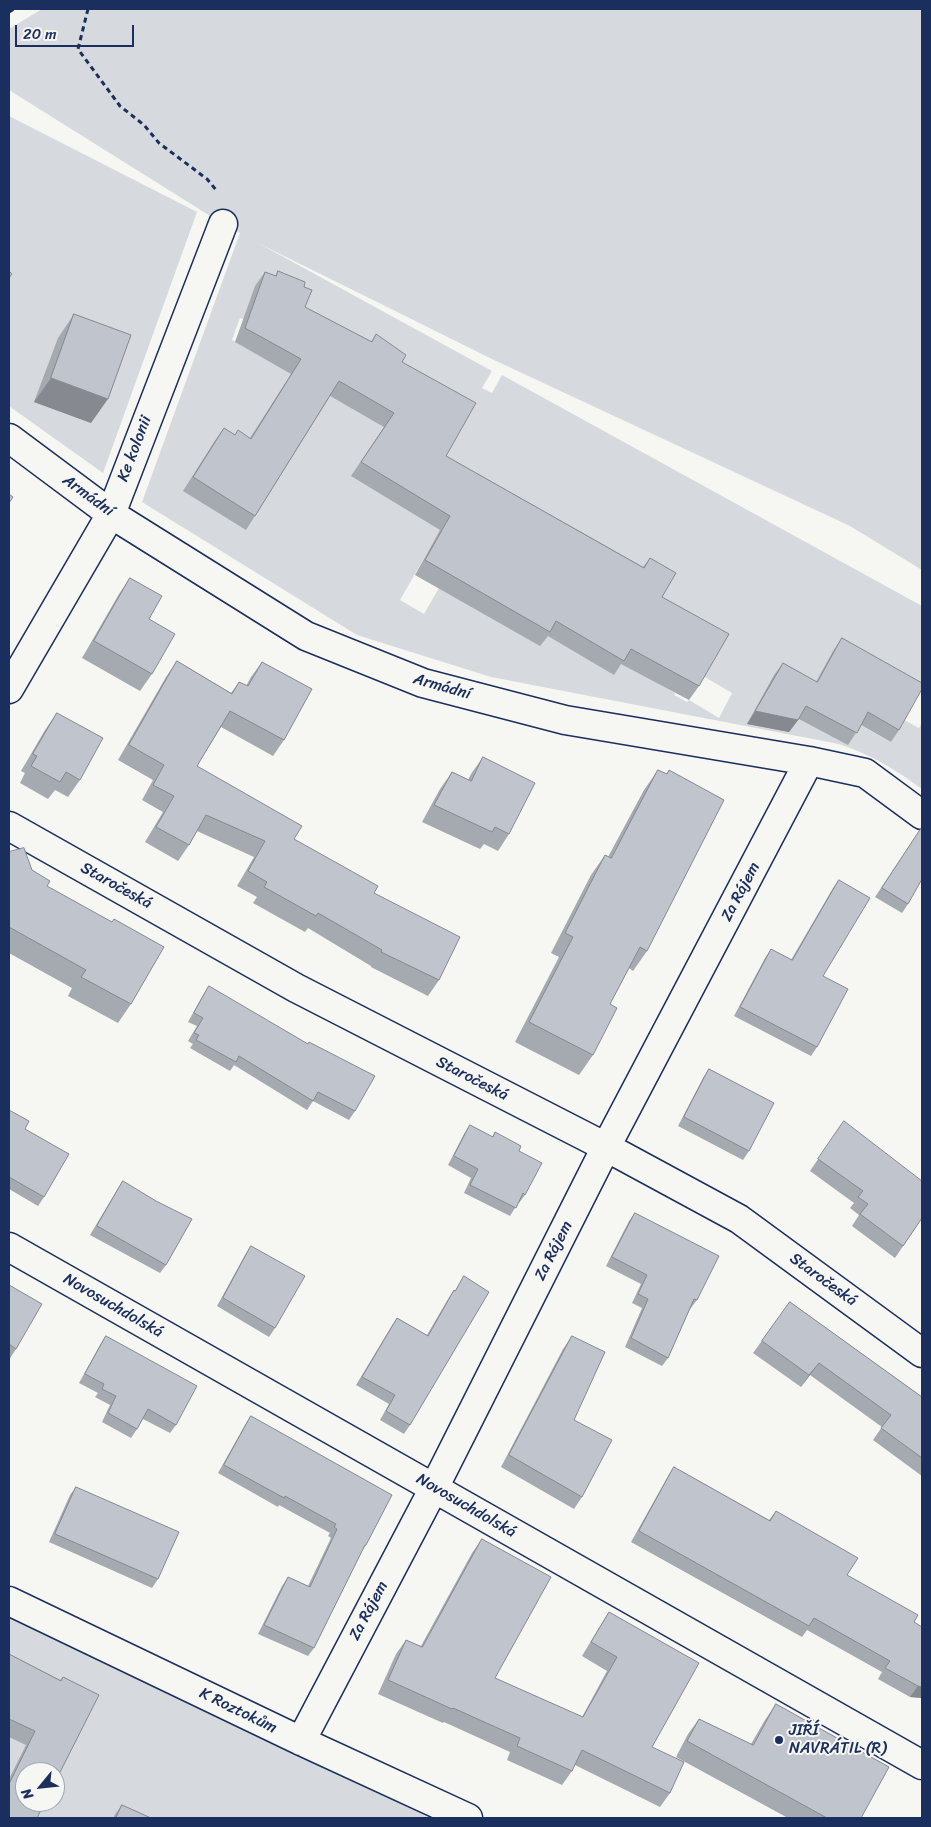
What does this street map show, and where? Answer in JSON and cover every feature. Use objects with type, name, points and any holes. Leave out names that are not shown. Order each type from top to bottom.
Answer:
[{"type":"street","name":"Ke kolonii","points":[[9,689],[111,514],[223,224]]},
{"type":"street","name":"Armádní","points":[[9,438],[111,514],[306,636],[423,683],[565,720],[809,761],[865,773],[922,816]]},
{"type":"street","name":"Za Rájem","points":[[301,1741],[434,1488],[606,1147],[809,761]]},
{"type":"street","name":"Staročeská","points":[[9,826],[296,988],[606,1147],[739,1219],[922,1353]]},
{"type":"street","name":"Novosuchdolská","points":[[9,1247],[922,1765]]},
{"type":"street","name":"K Roztokům","points":[[9,1602],[468,1818]]},
{"type":"path","points":[[9,12],[14,9]]},
{"type":"path","points":[[88,9],[78,49],[120,106],[144,125],[159,143],[207,179],[220,193],[223,224]]},
{"type":"shaded area","points":[[42,9],[922,9],[922,570],[850,526],[494,360],[258,243],[492,371],[482,388],[492,393],[502,375],[922,606],[922,689],[860,725],[891,742],[904,720],[919,728],[922,723],[922,789],[883,763],[839,744],[491,677],[357,635],[142,502],[240,233],[9,90],[9,29]],"holes":[[[240,318],[243,319],[369,418],[232,340]],[[435,539],[493,540],[458,599],[439,588],[424,614],[400,600]],[[626,655],[703,676],[732,693],[719,718],[689,700],[687,702],[674,695],[675,693],[632,668]]]},
{"type":"shaded area","points":[[9,116],[197,212],[103,473],[9,406]]},
{"type":"shaded area","points":[[9,1592],[429,1818],[9,1818]]},
{"type":"building","points":[[278,271],[305,282],[304,287],[312,290],[305,307],[372,342],[376,334],[406,355],[402,362],[476,403],[446,456],[644,568],[650,558],[676,573],[662,597],[729,634],[699,686],[631,649],[624,661],[556,621],[550,632],[425,560],[450,516],[361,462],[394,413],[339,381],[255,516],[193,477],[224,428],[235,435],[238,430],[251,439],[301,359],[245,328],[265,272],[276,276]]},
{"type":"building","points":[[74,314],[131,335],[108,399],[51,378]]},
{"type":"building","points":[[9,494],[13,497],[9,503]]},
{"type":"building","points":[[130,578],[162,596],[149,619],[175,634],[152,674],[94,641]]},
{"type":"building","points":[[842,638],[922,683],[922,689],[899,730],[868,712],[857,733],[806,706],[798,720],[755,711],[783,663],[817,682]]},
{"type":"building","points":[[177,661],[232,694],[239,682],[248,686],[262,662],[312,689],[284,740],[230,711],[197,766],[302,826],[294,839],[378,886],[374,893],[460,937],[439,980],[381,952],[382,950],[318,913],[316,916],[264,887],[267,882],[248,871],[265,841],[206,815],[189,845],[156,827],[174,796],[153,785],[164,765],[129,745]]},
{"type":"building","points":[[57,713],[103,738],[80,780],[66,772],[60,782],[31,766],[37,756],[33,754]]},
{"type":"building","points":[[483,757],[535,783],[509,834],[495,827],[492,832],[434,805],[452,772],[471,781]]},
{"type":"building","points":[[658,770],[667,774],[669,770],[724,800],[647,951],[640,947],[610,1004],[617,1008],[593,1055],[529,1022],[573,937],[565,933],[605,855],[611,858]]},
{"type":"building","points":[[922,827],[922,879],[908,904],[882,888]]},
{"type":"building","points":[[24,848],[32,870],[50,881],[47,886],[112,922],[114,919],[164,947],[131,1004],[81,977],[86,970],[9,927],[9,852]]},
{"type":"building","points":[[839,880],[870,898],[823,976],[848,989],[817,1047],[740,1007],[771,949],[792,960]]},
{"type":"building","points":[[209,986],[308,1044],[309,1042],[375,1076],[355,1111],[318,1092],[313,1101],[239,1056],[236,1062],[196,1040],[199,1035],[194,1033],[203,1018],[194,1013]]},
{"type":"building","points":[[709,1069],[774,1103],[749,1151],[684,1117]]},
{"type":"building","points":[[9,1110],[29,1121],[25,1129],[69,1154],[44,1197],[9,1177]]},
{"type":"building","points":[[844,1121],[922,1181],[922,1218],[903,1246],[860,1214],[868,1204],[858,1197],[863,1191],[818,1159]]},
{"type":"building","points":[[470,1125],[493,1137],[495,1132],[521,1146],[519,1151],[542,1163],[516,1208],[470,1185],[478,1169],[454,1156]]},
{"type":"building","points":[[123,1181],[156,1201],[192,1219],[166,1265],[97,1226]]},
{"type":"building","points":[[635,1213],[719,1256],[697,1300],[694,1299],[668,1358],[631,1338],[648,1299],[638,1294],[647,1275],[612,1257]]},
{"type":"building","points":[[251,1246],[305,1276],[275,1328],[223,1298]]},
{"type":"building","points":[[464,1276],[489,1292],[410,1425],[386,1411],[395,1395],[362,1377],[397,1318],[428,1336]]},
{"type":"building","points":[[9,1285],[42,1304],[16,1349],[9,1344]]},
{"type":"building","points":[[790,1302],[922,1397],[922,1458],[881,1428],[891,1415],[819,1363],[809,1375],[762,1341]]},
{"type":"building","points":[[106,1336],[197,1386],[176,1425],[148,1409],[137,1429],[108,1413],[116,1396],[102,1389],[104,1384],[85,1374]]},
{"type":"building","points":[[572,1336],[605,1352],[574,1420],[612,1440],[582,1497],[509,1455]]},
{"type":"building","points":[[251,1416],[392,1495],[314,1648],[264,1625],[288,1577],[310,1587],[337,1529],[334,1527],[336,1524],[224,1465]]},
{"type":"building","points":[[674,1467],[770,1521],[776,1511],[858,1558],[847,1575],[918,1615],[914,1622],[922,1627],[922,1687],[885,1668],[890,1661],[814,1618],[809,1626],[639,1531]]},
{"type":"building","points":[[76,1487],[179,1532],[158,1579],[55,1534]]},
{"type":"building","points":[[482,1539],[551,1577],[495,1678],[583,1717],[617,1657],[591,1642],[609,1612],[699,1663],[652,1747],[684,1762],[670,1793],[582,1750],[572,1771],[517,1746],[520,1738],[388,1680],[406,1640],[422,1647]]},
{"type":"building","points":[[9,1654],[61,1681],[63,1677],[99,1695],[65,1762],[20,1762],[35,1731],[9,1719]]},
{"type":"building","points":[[776,1704],[889,1767],[861,1818],[827,1818],[687,1741],[699,1719],[753,1745]]},
{"type":"building","points":[[15,1772],[15,1812],[40,1812],[37,1818],[9,1818],[9,1784]]},
{"type":"building","points":[[122,1805],[151,1818],[116,1818]]},
{"type":"place","name":"JIŘÍ NAVRÁTIL (R)","points":[[779,1740]]}]
